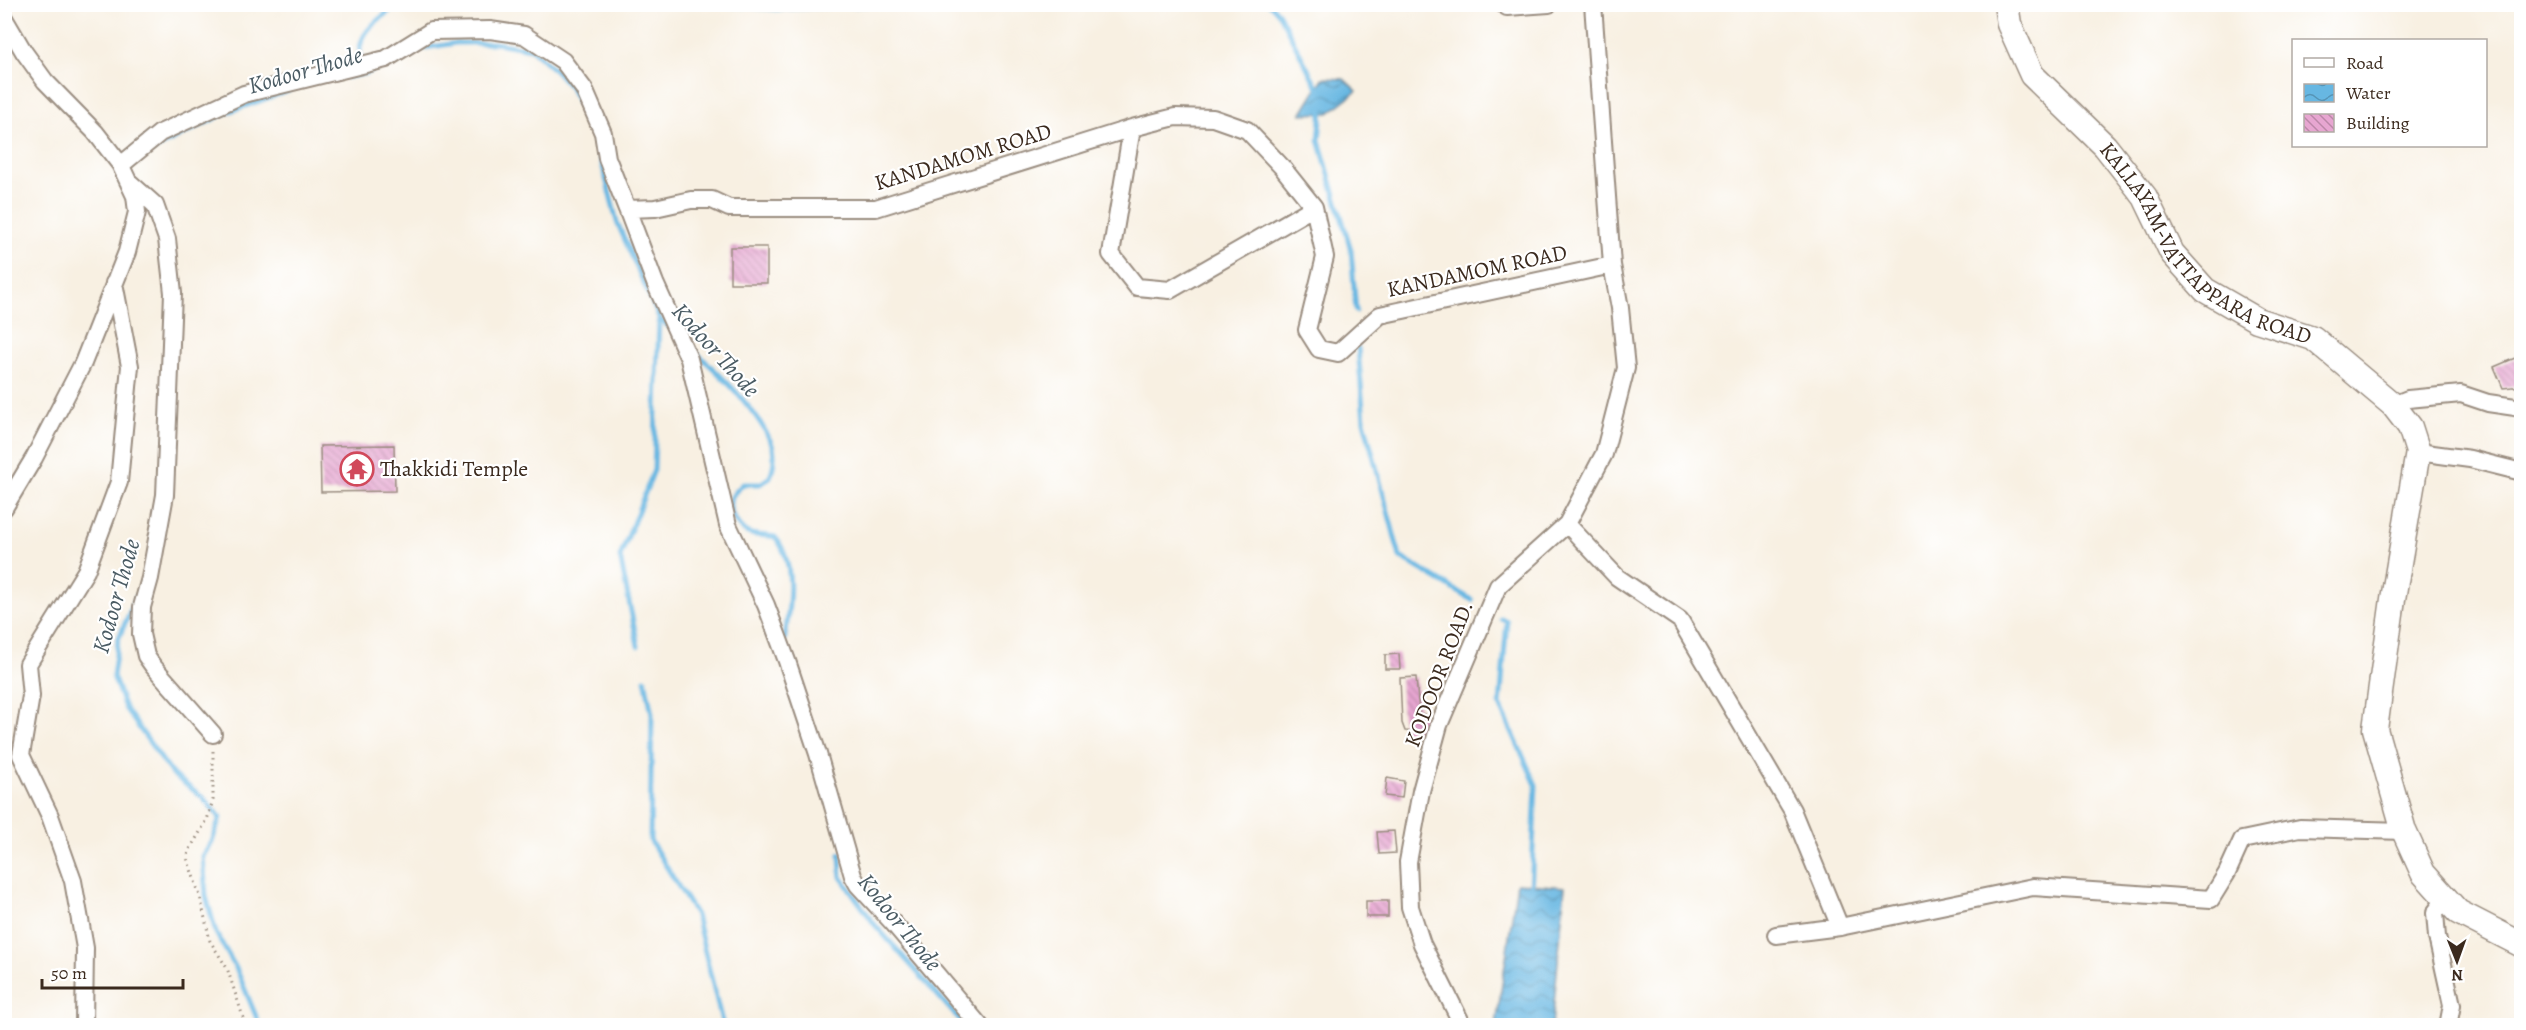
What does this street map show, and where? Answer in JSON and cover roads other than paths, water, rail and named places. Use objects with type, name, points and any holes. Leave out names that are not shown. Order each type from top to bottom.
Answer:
[{"type":"street","points":[[1503,4],[1507,7],[1549,4]]},
{"type":"street","points":[[1593,4],[1612,265]]},
{"type":"street","name":"KALLAYAM-VATTAPPARA ROAD","points":[[2006,4],[2009,24],[2032,75],[2105,146],[2145,197],[2172,253],[2205,290],[2258,320],[2313,338],[2393,405],[2410,427],[2418,452],[2393,599],[2375,729],[2404,831],[2423,873],[2458,912],[2522,945]]},
{"type":"street","points":[[4,18],[45,81],[95,132],[121,165],[135,196],[137,212],[127,252],[83,363],[34,458],[4,508]]},
{"type":"street","points":[[121,165],[160,133],[244,94],[386,59],[430,31],[490,30],[524,35],[563,61],[584,89],[603,132],[607,158],[689,358],[728,525],[766,605],[787,661],[818,754],[854,876],[863,892],[894,924],[980,1026]]},
{"type":"street","name":"KANDAMOM ROAD","points":[[627,210],[655,208],[691,200],[712,200],[729,208],[876,208],[1132,128],[1175,117],[1213,118],[1247,130],[1282,167],[1314,207],[1325,257],[1307,330],[1318,349],[1338,352],[1380,315],[1612,265]]},
{"type":"street","points":[[1132,128],[1111,254],[1137,287],[1170,291],[1314,207]]},
{"type":"street","points":[[128,181],[155,205],[167,239],[173,293],[165,495],[150,578],[142,607],[141,634],[146,656],[153,666],[213,734]]},
{"type":"street","name":"KODOOR ROAD.","points":[[1463,1026],[1422,944],[1410,907],[1408,862],[1415,815],[1439,725],[1498,586],[1567,525],[1604,454],[1626,368],[1620,308],[1612,265]]},
{"type":"street","points":[[84,1026],[86,948],[74,881],[50,816],[21,755],[31,696],[28,664],[86,572],[119,482],[130,366],[114,283]]},
{"type":"street","points":[[2393,405],[2408,399],[2461,394],[2488,403],[2522,408]]},
{"type":"street","points":[[2418,452],[2470,459],[2522,472]]},
{"type":"street","points":[[1567,525],[1617,577],[1680,620],[1792,810],[1840,927]]},
{"type":"street","points":[[1776,935],[1840,927],[2033,887],[2211,899],[2227,873],[2242,840],[2300,828],[2404,831]]},
{"type":"street","points":[[2446,898],[2434,913],[2436,937],[2452,1005],[2448,1026]]},
{"type":"water","points":[[1323,78],[1344,79],[1357,91],[1329,113],[1301,114]]},
{"type":"water","points":[[1517,883],[1565,887],[1552,1025],[1496,1025]]},
{"type":"waterway","points":[[362,61],[361,43],[365,35],[377,21],[399,4]]},
{"type":"waterway","points":[[706,4],[776,9],[897,4]]},
{"type":"waterway","points":[[1269,4],[1278,12],[1321,94]]},
{"type":"waterway","name":"Kodoor Thode","points":[[413,50],[456,43],[495,43],[531,49],[558,73],[571,88],[594,132],[617,222],[659,318],[668,326]]},
{"type":"waterway","name":"Kodoor Thode","points":[[347,77],[375,69]]},
{"type":"waterway","name":"Kodoor Thode","points":[[149,152],[225,113],[288,91]]},
{"type":"waterway","points":[[1322,108],[1319,140],[1351,250],[1356,311]]},
{"type":"waterway","points":[[638,646],[620,557],[654,470],[659,318]]},
{"type":"waterway","name":"Kodoor Thode","points":[[690,347],[746,403],[773,446],[774,460],[770,477],[760,484],[743,484],[733,495],[730,509],[735,520],[743,529],[751,534],[775,537],[782,548],[790,586],[785,639]]},
{"type":"waterway","points":[[1358,348],[1364,421],[1400,557],[1472,600]]},
{"type":"waterway","name":"Kodoor Thode","points":[[136,597],[118,640],[113,676],[125,708],[172,774],[201,796],[220,817],[212,842],[203,856],[206,896],[216,933],[237,970],[260,1026]]},
{"type":"waterway","points":[[1501,618],[1507,621],[1500,705],[1536,785],[1531,891]]},
{"type":"waterway","points":[[645,679],[652,714],[650,840],[696,915],[723,1026]]},
{"type":"waterway","name":"Kodoor Thode","points":[[840,854],[841,877],[875,925],[965,1026]]},
{"type":"place","name":"Thakkidi Temple","points":[[357,469]]}]
